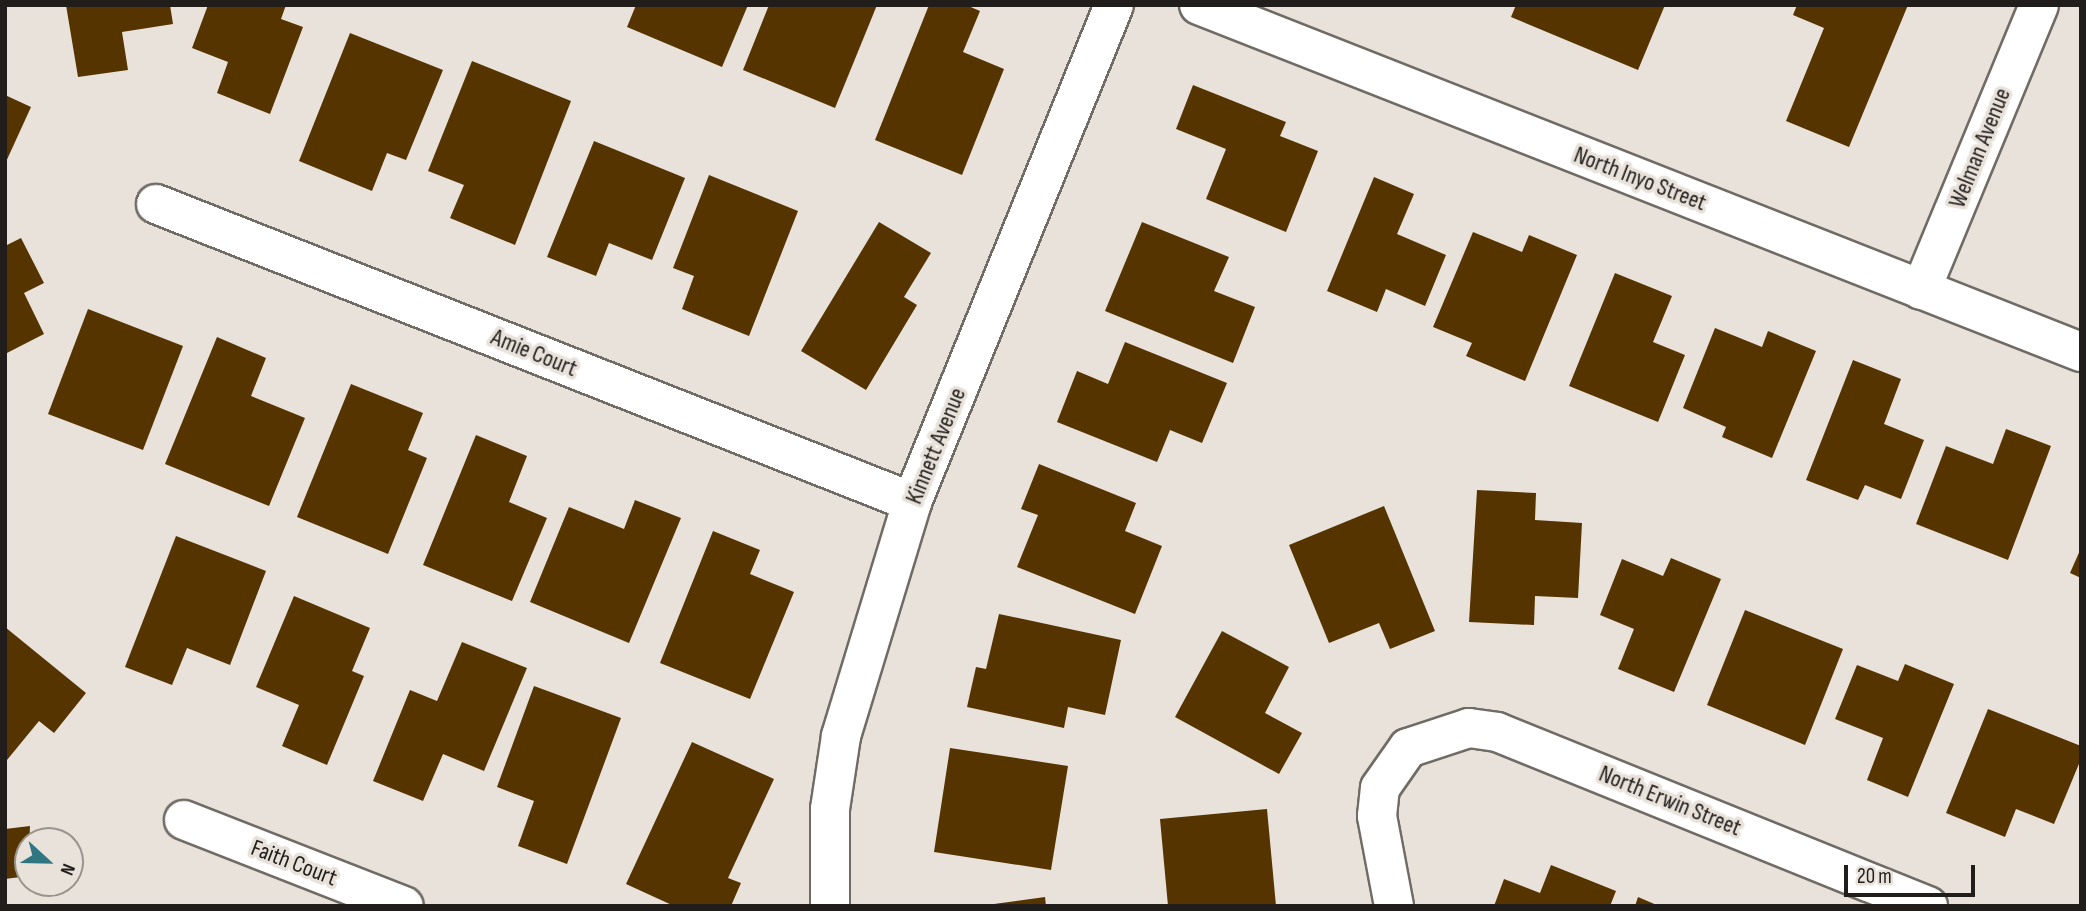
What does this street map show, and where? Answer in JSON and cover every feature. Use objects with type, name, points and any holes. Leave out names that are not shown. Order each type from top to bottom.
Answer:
[{"type":"street","name":"Kinnett Avenue","points":[[830,906],[830,809],[841,736],[912,502],[1114,5]]},
{"type":"street","name":"North Inyo Street","points":[[1199,5],[2081,352]]},
{"type":"street","name":"Welman Avenue","points":[[1922,290],[2039,5]]},
{"type":"street","name":"Amie Court","points":[[156,204],[912,502]]},
{"type":"street","name":"North Erwin Street","points":[[1394,906],[1377,816],[1380,788],[1408,748],[1469,728],[1497,732],[1928,906]]},
{"type":"street","name":"Faith Court","points":[[184,820],[404,906]]},
{"type":"building","points":[[66,5],[170,5],[173,24],[122,32],[128,70],[78,77]]},
{"type":"building","points":[[208,5],[286,5],[281,19],[303,27],[270,114],[217,93],[228,62],[192,48]]},
{"type":"building","points":[[636,5],[748,5],[722,67],[627,27]]},
{"type":"building","points":[[769,5],[877,5],[835,108],[743,70]]},
{"type":"building","points":[[929,5],[966,5],[980,11],[963,52],[1004,69],[962,175],[875,140]]},
{"type":"building","points":[[1516,5],[1665,5],[1638,70],[1511,17]]},
{"type":"building","points":[[1797,5],[1908,5],[1849,147],[1786,121],[1824,28],[1793,15]]},
{"type":"building","points":[[350,33],[443,70],[406,160],[387,153],[372,191],[299,161]]},
{"type":"building","points":[[472,61],[571,101],[515,245],[450,218],[464,185],[428,171]]},
{"type":"building","points":[[1193,85],[1286,122],[1280,136],[1318,151],[1286,232],[1206,199],[1226,149],[1176,129]]},
{"type":"building","points":[[5,95],[31,107],[5,164]]},
{"type":"building","points":[[594,141],[685,178],[652,260],[609,243],[596,276],[547,257]]},
{"type":"building","points":[[709,175],[798,211],[749,336],[682,309],[694,276],[673,268]]},
{"type":"building","points":[[1374,177],[1414,194],[1397,234],[1446,255],[1425,306],[1386,289],[1377,312],[1327,291]]},
{"type":"building","points":[[879,222],[931,253],[904,297],[917,305],[866,390],[801,351]]},
{"type":"building","points":[[1142,222],[1229,257],[1214,291],[1255,307],[1233,363],[1105,311]]},
{"type":"building","points":[[1473,232],[1522,252],[1529,235],[1577,255],[1525,381],[1466,356],[1472,343],[1433,327]]},
{"type":"building","points":[[21,238],[44,283],[24,293],[44,334],[5,354],[5,246]]},
{"type":"building","points":[[1615,273],[1672,296],[1653,342],[1685,355],[1658,422],[1569,386]]},
{"type":"building","points":[[88,309],[183,346],[143,450],[48,414]]},
{"type":"building","points":[[1715,328],[1762,347],[1768,331],[1816,351],[1772,458],[1722,437],[1726,427],[1683,408]]},
{"type":"building","points":[[217,337],[266,358],[251,396],[305,418],[269,506],[165,464]]},
{"type":"building","points":[[1125,342],[1227,383],[1202,443],[1170,430],[1157,462],[1057,422],[1077,371],[1108,384]]},
{"type":"building","points":[[1853,360],[1901,379],[1884,424],[1924,440],[1901,499],[1865,485],[1858,500],[1806,480]]},
{"type":"building","points":[[351,384],[423,413],[408,450],[427,458],[388,554],[297,517]]},
{"type":"building","points":[[2006,429],[2051,446],[2008,560],[1916,524],[1946,446],[1993,464]]},
{"type":"building","points":[[476,435],[527,456],[509,502],[547,518],[512,601],[423,565]]},
{"type":"building","points":[[1039,464],[1136,503],[1125,531],[1162,546],[1135,614],[1017,567],[1038,515],[1021,509]]},
{"type":"building","points":[[1477,490],[1536,493],[1535,520],[1582,523],[1578,598],[1535,596],[1534,625],[1469,622]]},
{"type":"building","points":[[635,500],[681,518],[629,643],[530,602],[569,507],[624,529]]},
{"type":"building","points":[[1384,506],[1435,631],[1390,649],[1379,623],[1329,643],[1289,545]]},
{"type":"building","points":[[713,531],[760,550],[750,574],[794,592],[750,699],[660,663]]},
{"type":"building","points":[[176,536],[266,571],[230,665],[187,648],[172,685],[125,667]]},
{"type":"building","points":[[2081,548],[2081,578],[2070,573]]},
{"type":"building","points":[[1671,558],[1721,579],[1674,692],[1618,669],[1634,629],[1600,615],[1622,559],[1663,576]]},
{"type":"building","points":[[294,596],[370,628],[352,671],[364,676],[327,765],[282,746],[299,705],[256,687]]},
{"type":"building","points":[[1745,610],[1843,649],[1805,745],[1707,705]]},
{"type":"building","points":[[999,614],[1121,640],[1105,715],[1068,707],[1064,728],[967,707],[976,667],[986,669]]},
{"type":"building","points":[[5,627],[86,693],[54,733],[39,721],[7,760]]},
{"type":"building","points":[[1222,631],[1289,667],[1265,713],[1302,733],[1279,774],[1175,717]]},
{"type":"building","points":[[462,642],[527,668],[484,771],[443,754],[423,801],[373,781],[410,690],[437,701]]},
{"type":"building","points":[[1905,664],[1954,684],[1908,797],[1867,780],[1883,738],[1835,719],[1857,665],[1898,681]]},
{"type":"building","points":[[534,686],[621,718],[567,864],[518,846],[534,801],[497,787]]},
{"type":"building","points":[[1988,709],[2081,746],[2081,759],[2054,824],[2016,809],[2005,837],[1946,813]]},
{"type":"building","points":[[692,742],[774,779],[728,878],[741,883],[731,906],[674,906],[626,884]]},
{"type":"building","points":[[950,748],[1068,766],[1051,870],[934,852]]},
{"type":"building","points":[[1267,809],[1276,906],[1168,906],[1160,819]]},
{"type":"building","points":[[14,828],[14,878],[5,879],[5,829]]},
{"type":"building","points":[[1551,865],[1616,891],[1610,906],[1494,906],[1504,879],[1540,893]]},
{"type":"building","points":[[1045,897],[1046,906],[994,906],[994,904]]},
{"type":"building","points":[[1638,897],[1659,906],[1635,906]]}]
